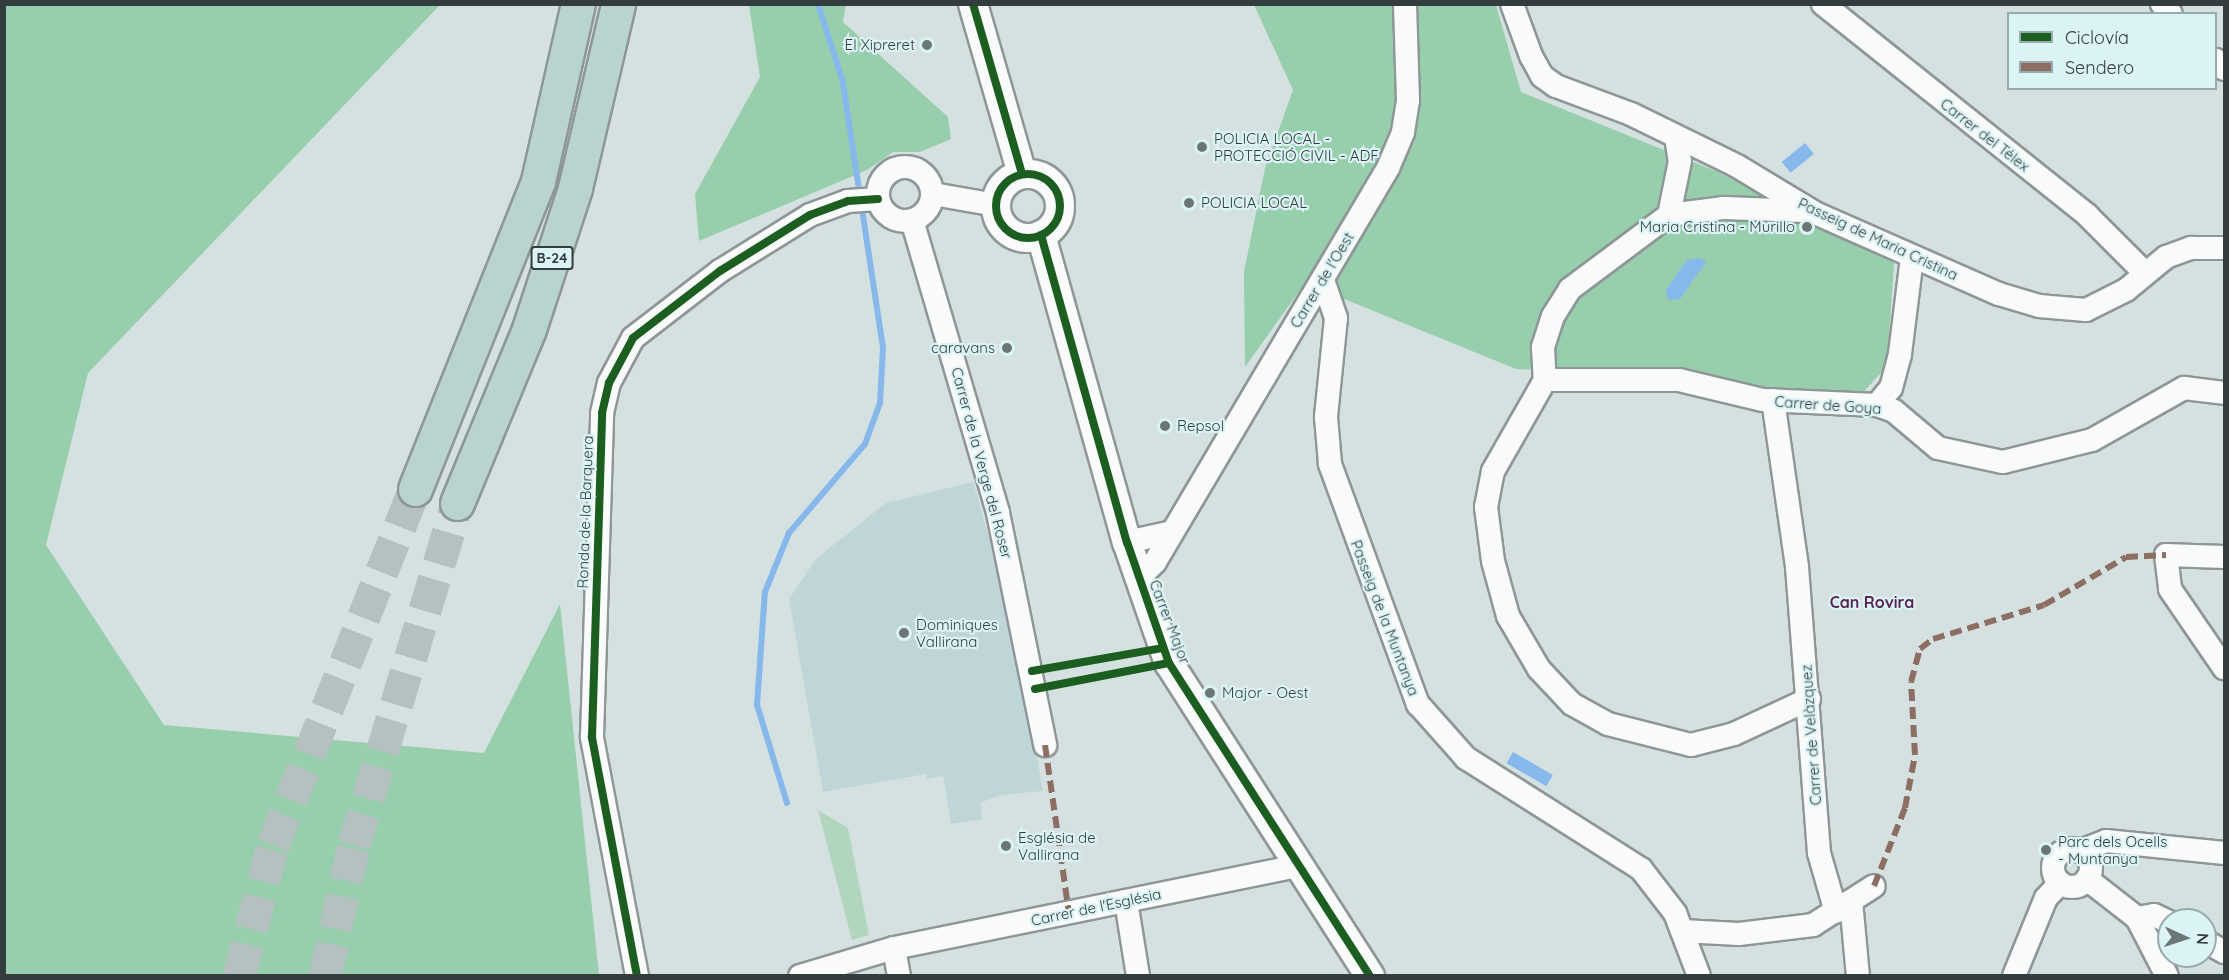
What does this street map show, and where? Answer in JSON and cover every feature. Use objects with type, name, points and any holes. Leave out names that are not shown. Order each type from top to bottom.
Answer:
[{"type":"highway","name":"B-24","points":[[415,489],[538,180],[578,4]]},
{"type":"highway","name":"B-24","points":[[457,503],[529,329],[575,188],[618,4]]},
{"type":"street","points":[[973,4],[1022,174]]},
{"type":"street","name":"Carrer de l'Oest","points":[[1139,578],[1155,562],[1168,533],[1323,280],[1403,132],[1405,4]]},
{"type":"street","name":"Passeig de Maria Cristina","points":[[1512,4],[1542,76],[1676,137],[1815,213],[1912,258],[1999,294],[2064,309],[2086,310],[2110,299],[2143,271],[2191,248],[2224,248]]},
{"type":"street","name":"Carrer del Télex","points":[[1823,4],[2087,215],[2143,271]]},
{"type":"street","points":[[1669,215],[1680,161],[1676,137]]},
{"type":"street","points":[[903,166],[927,177],[933,194],[928,209],[912,220],[892,218],[878,199],[881,181],[903,166]]},
{"type":"street","points":[[1022,174],[1048,181],[1058,199],[1057,220],[1041,235],[1012,234],[996,205],[1003,185],[1022,174]]},
{"type":"street","points":[[933,194],[996,205]]},
{"type":"street","name":"Ronda de la Barquera","points":[[637,975],[632,936],[592,737],[602,413],[609,383],[633,338],[720,271],[810,215],[848,201],[878,199]]},
{"type":"street","points":[[1809,699],[1714,741],[1672,744],[1588,716],[1539,669],[1508,616],[1486,507],[1503,449],[1545,380],[1543,347],[1570,289],[1669,215],[1723,208],[1815,213]]},
{"type":"street","name":"Carrer de la Verge del Roser","points":[[912,220],[998,513],[1045,745]]},
{"type":"street","name":"Carrer Major","points":[[1041,235],[1127,542],[1169,663],[1370,975]]},
{"type":"street","points":[[1877,405],[1891,388],[1899,354],[1912,258]]},
{"type":"street","name":"Passeig de la Muntanya","points":[[1323,280],[1336,318],[1326,417],[1330,464],[1418,704],[1466,758],[1641,869],[1662,890],[1682,931],[1699,975]]},
{"type":"street","name":"Carrer de Goya","points":[[1545,380],[1679,380],[1773,400],[1877,405],[1894,411],[1938,448],[2003,462],[2092,441],[2184,388],[2224,393]]},
{"type":"street","name":"Carrer de Velàzquez","points":[[1773,400],[1809,699],[1819,853],[1844,907],[1858,975]]},
{"type":"street","points":[[1127,542],[1168,533]]},
{"type":"street","points":[[2224,557],[2166,555],[2169,589],[2224,668]]},
{"type":"street","points":[[2013,975],[2036,920],[2060,883],[2055,859],[2067,849],[2083,850],[2106,841],[2126,841],[2224,853]]},
{"type":"street","points":[[2060,883],[2075,887],[2088,879],[2091,864],[2083,850]]},
{"type":"street","name":"Carrer de l'Església","points":[[800,975],[894,948],[1298,866]]},
{"type":"street","points":[[2088,879],[2137,918],[2167,975]]},
{"type":"street","points":[[1682,931],[1776,931],[1813,925],[1874,886]]},
{"type":"street","points":[[1126,901],[1138,975]]},
{"type":"street","points":[[2137,918],[2157,916]]},
{"type":"street","name":"Ronda de la Barquera","points":[[632,936],[653,975]]},
{"type":"street","points":[[894,948],[899,975]]},
{"type":"shaded area","name":"Dominiques Vallirana","points":[[973,482],[1008,603],[1043,791],[1000,795],[980,803],[982,819],[951,824],[943,776],[927,779],[926,774],[823,792],[789,599],[816,559],[886,503]]},
{"type":"green space","points":[[5,4],[440,5],[88,373],[46,545],[164,725],[484,753],[560,604],[599,975],[5,975]]},
{"type":"green space","points":[[749,5],[846,5],[843,22],[948,117],[951,139],[920,152],[893,152],[867,170],[699,241],[695,194],[760,77]]},
{"type":"green space","points":[[1254,5],[1496,5],[1521,92],[1718,172],[1894,263],[1887,366],[1858,398],[1775,401],[1687,376],[1516,369],[1305,283],[1245,367],[1244,272],[1265,168],[1293,90]]},
{"type":"green space","points":[[818,810],[848,828],[869,935],[852,940]]},
{"type":"water","points":[[1805,143],[1814,154],[1790,173],[1782,162]]},
{"type":"water","points":[[1700,258],[1706,262],[1680,299],[1668,300],[1666,290],[1687,260]]},
{"type":"water","points":[[1513,752],[1553,775],[1546,786],[1506,763]]},
{"type":"waterway","points":[[787,803],[757,705],[765,592],[789,533],[865,444],[880,403],[883,348],[843,82],[818,4]]},
{"type":"tunnel","points":[[239,976],[273,845],[415,489]]},
{"type":"tunnel","points":[[325,976],[354,845],[457,503]]},
{"type":"marked path","points":[[1874,886],[1905,808],[1915,755],[1911,682],[1920,649],[1933,639],[2044,605],[2126,557],[2166,555]]},
{"type":"marked path","points":[[1045,745],[1069,913]]},
{"type":"cycle path","points":[[973,4],[1022,174]]},
{"type":"cycle path","points":[[1028,174],[1046,180],[1054,188],[1060,206],[1054,224],[1046,232],[1028,238],[1010,232],[1002,224],[996,206],[1002,188],[1010,180],[1028,174]]},
{"type":"cycle path","points":[[637,976],[592,737],[602,413],[609,383],[633,338],[720,271],[810,215],[848,201],[878,199]]},
{"type":"cycle path","points":[[1041,235],[1127,542],[1169,663],[1370,976]]},
{"type":"cycle path","points":[[1032,671],[1162,648]]},
{"type":"cycle path","points":[[1035,689],[1169,663]]},
{"type":"place","name":"El Xipreret","points":[[927,45]]},
{"type":"place","name":"POLICIA LOCAL - PROTECCIÓ CIVIL - ADF","points":[[1202,147]]},
{"type":"place","name":"POLICIA LOCAL","points":[[1189,203]]},
{"type":"place","name":"Maria Cristina - Murillo","points":[[1807,227]]},
{"type":"place","name":"caravans","points":[[1007,348]]},
{"type":"place","name":"Repsol","points":[[1165,426]]},
{"type":"place","name":"Dominiques Vallirana","points":[[904,633]]},
{"type":"place","name":"Major - Oest","points":[[1210,693]]},
{"type":"place","name":"Església de Vallirana","points":[[1006,846]]},
{"type":"place","name":"Parc dels Ocells - Muntanya","points":[[2046,850]]},
{"type":"district","name":"Can Rovira","points":[[1872,602]]}]
